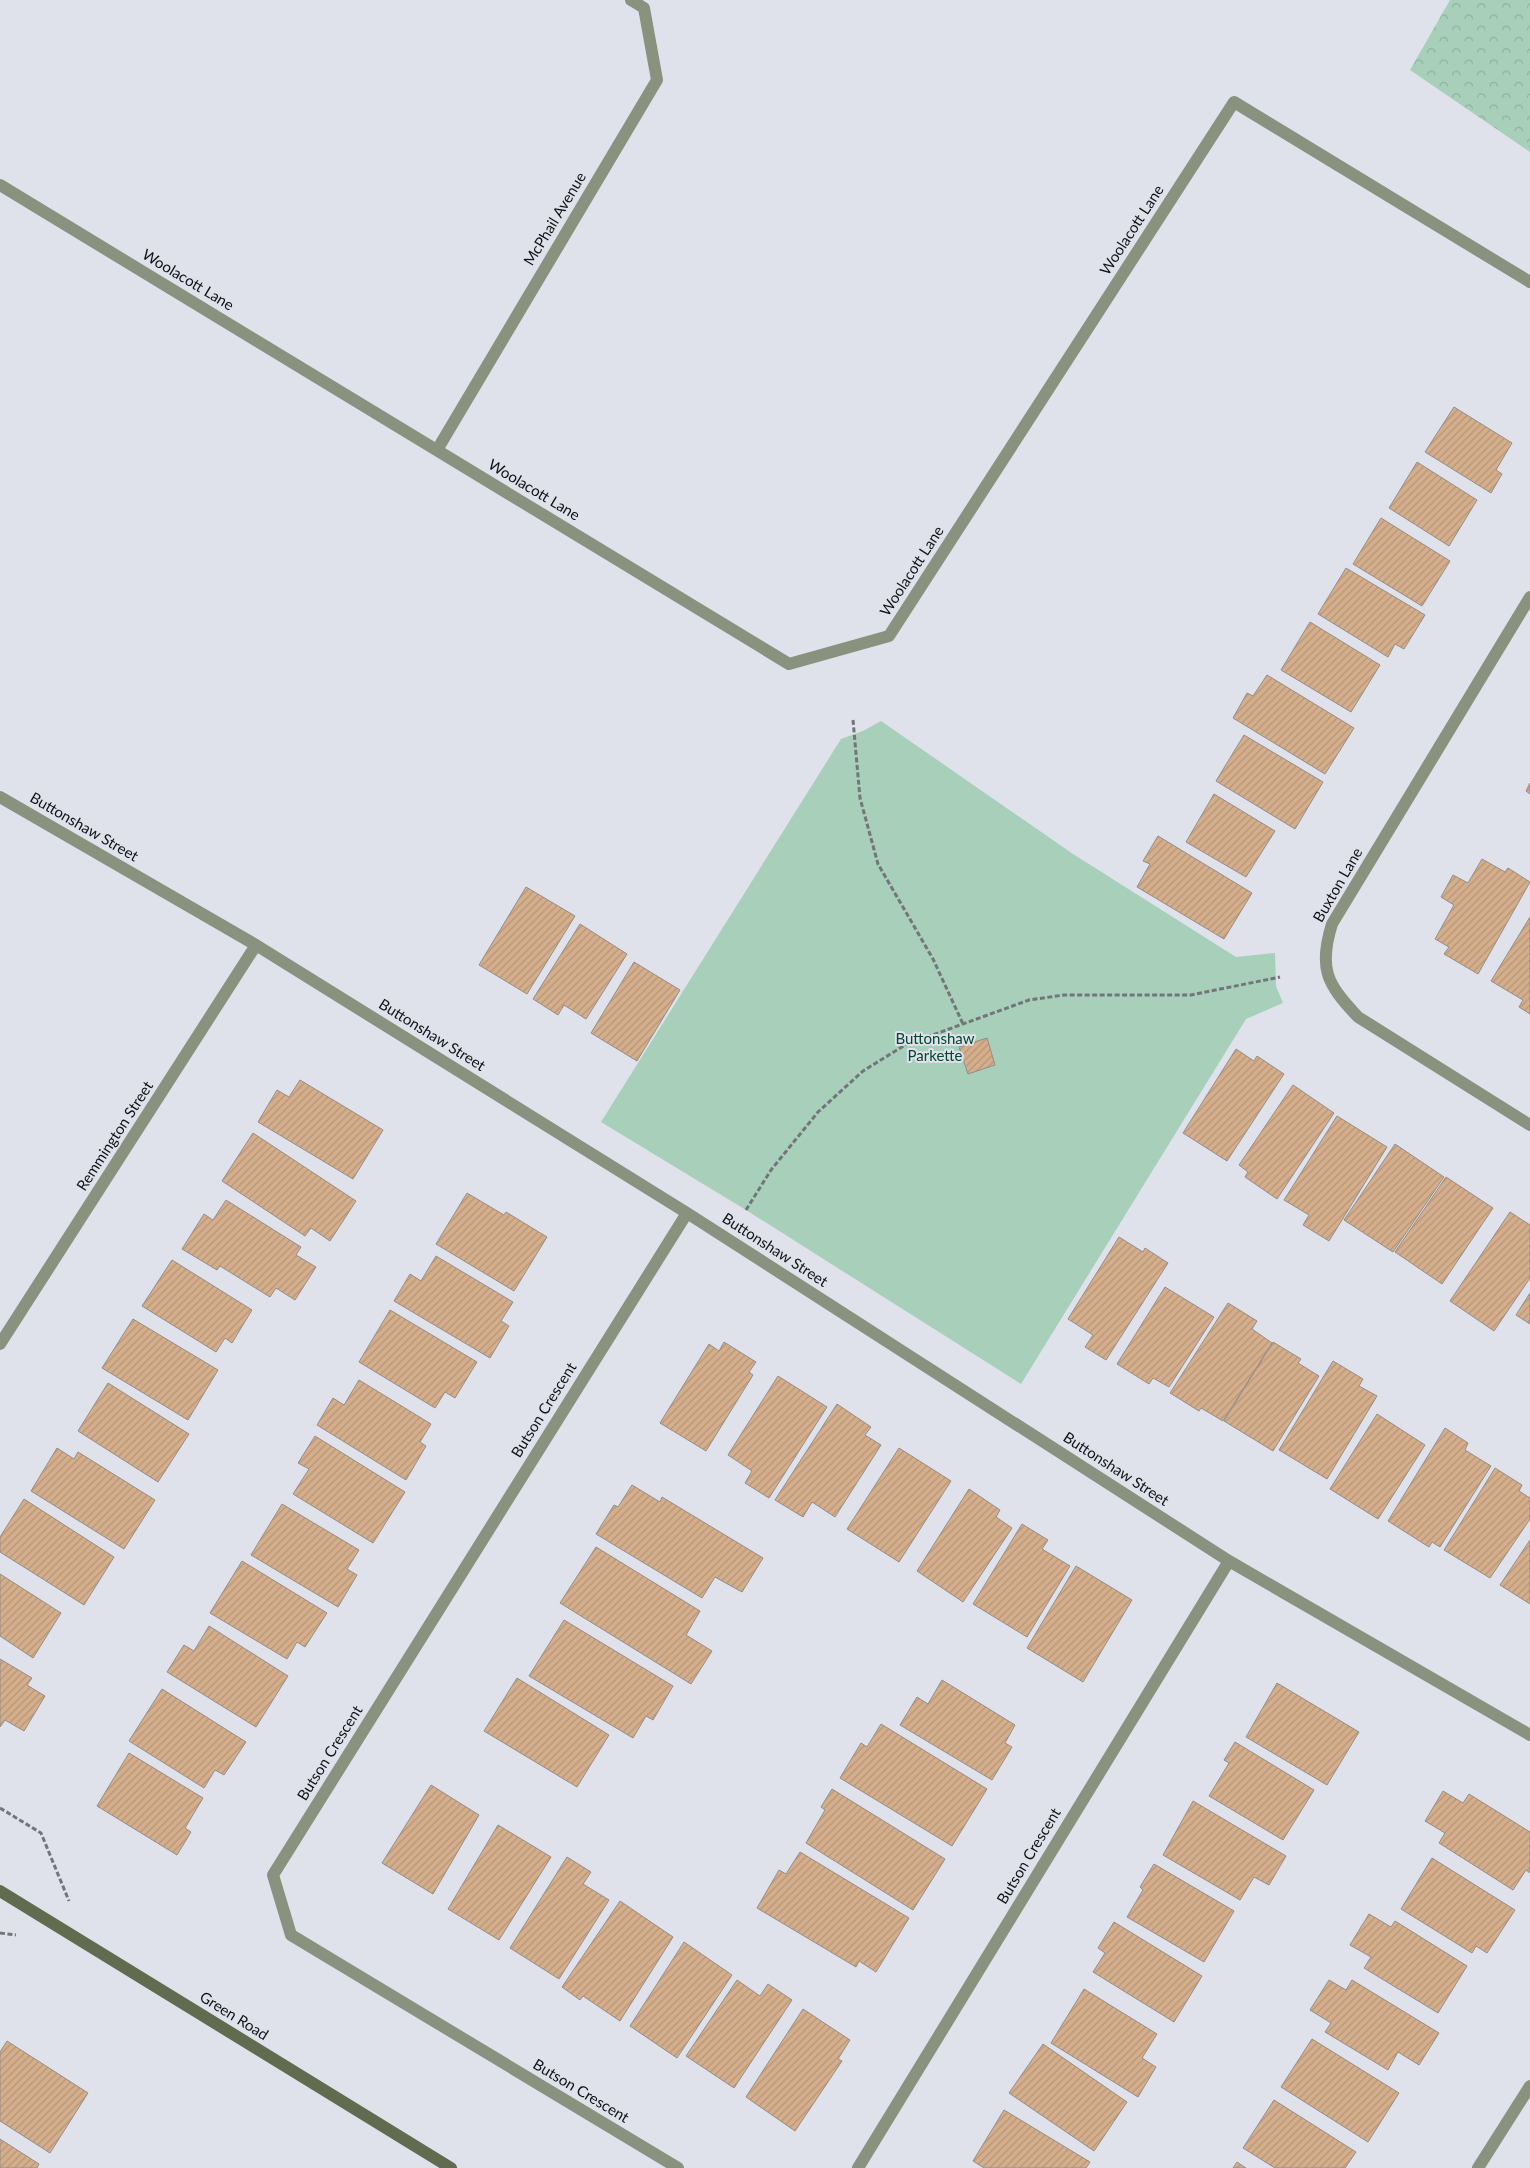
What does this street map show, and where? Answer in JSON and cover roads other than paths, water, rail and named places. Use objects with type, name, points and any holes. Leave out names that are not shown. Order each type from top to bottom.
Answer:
[{"type":"street","name":"McPhail Avenue","points":[[437,450],[657,80],[644,8],[631,0]]},
{"type":"street","name":"Woolacott Lane","points":[[0,185],[790,664],[890,636],[1234,102],[1530,282]]},
{"type":"street","name":"Buxton Lane","points":[[1530,597],[1332,924],[1324,948],[1326,972],[1337,995],[1358,1017],[1530,1125]]},
{"type":"street","name":"Buttonshaw Street","points":[[0,797],[256,945],[687,1213],[1229,1562],[1530,1736]]},
{"type":"street","name":"Remmington Street","points":[[0,1344],[256,945]]},
{"type":"street","name":"Butson Crescent","points":[[678,2168],[291,1935],[273,1875],[687,1213]]},
{"type":"street","name":"Butson Crescent","points":[[858,2168],[1229,1562]]},
{"type":"street","name":"Green Road","points":[[0,1891],[451,2168]]},
{"type":"street","points":[[1478,2168],[1530,2086]]},
{"type":"park label","name":"Buttonshaw Parkette","points":[[935,1048]]}]
